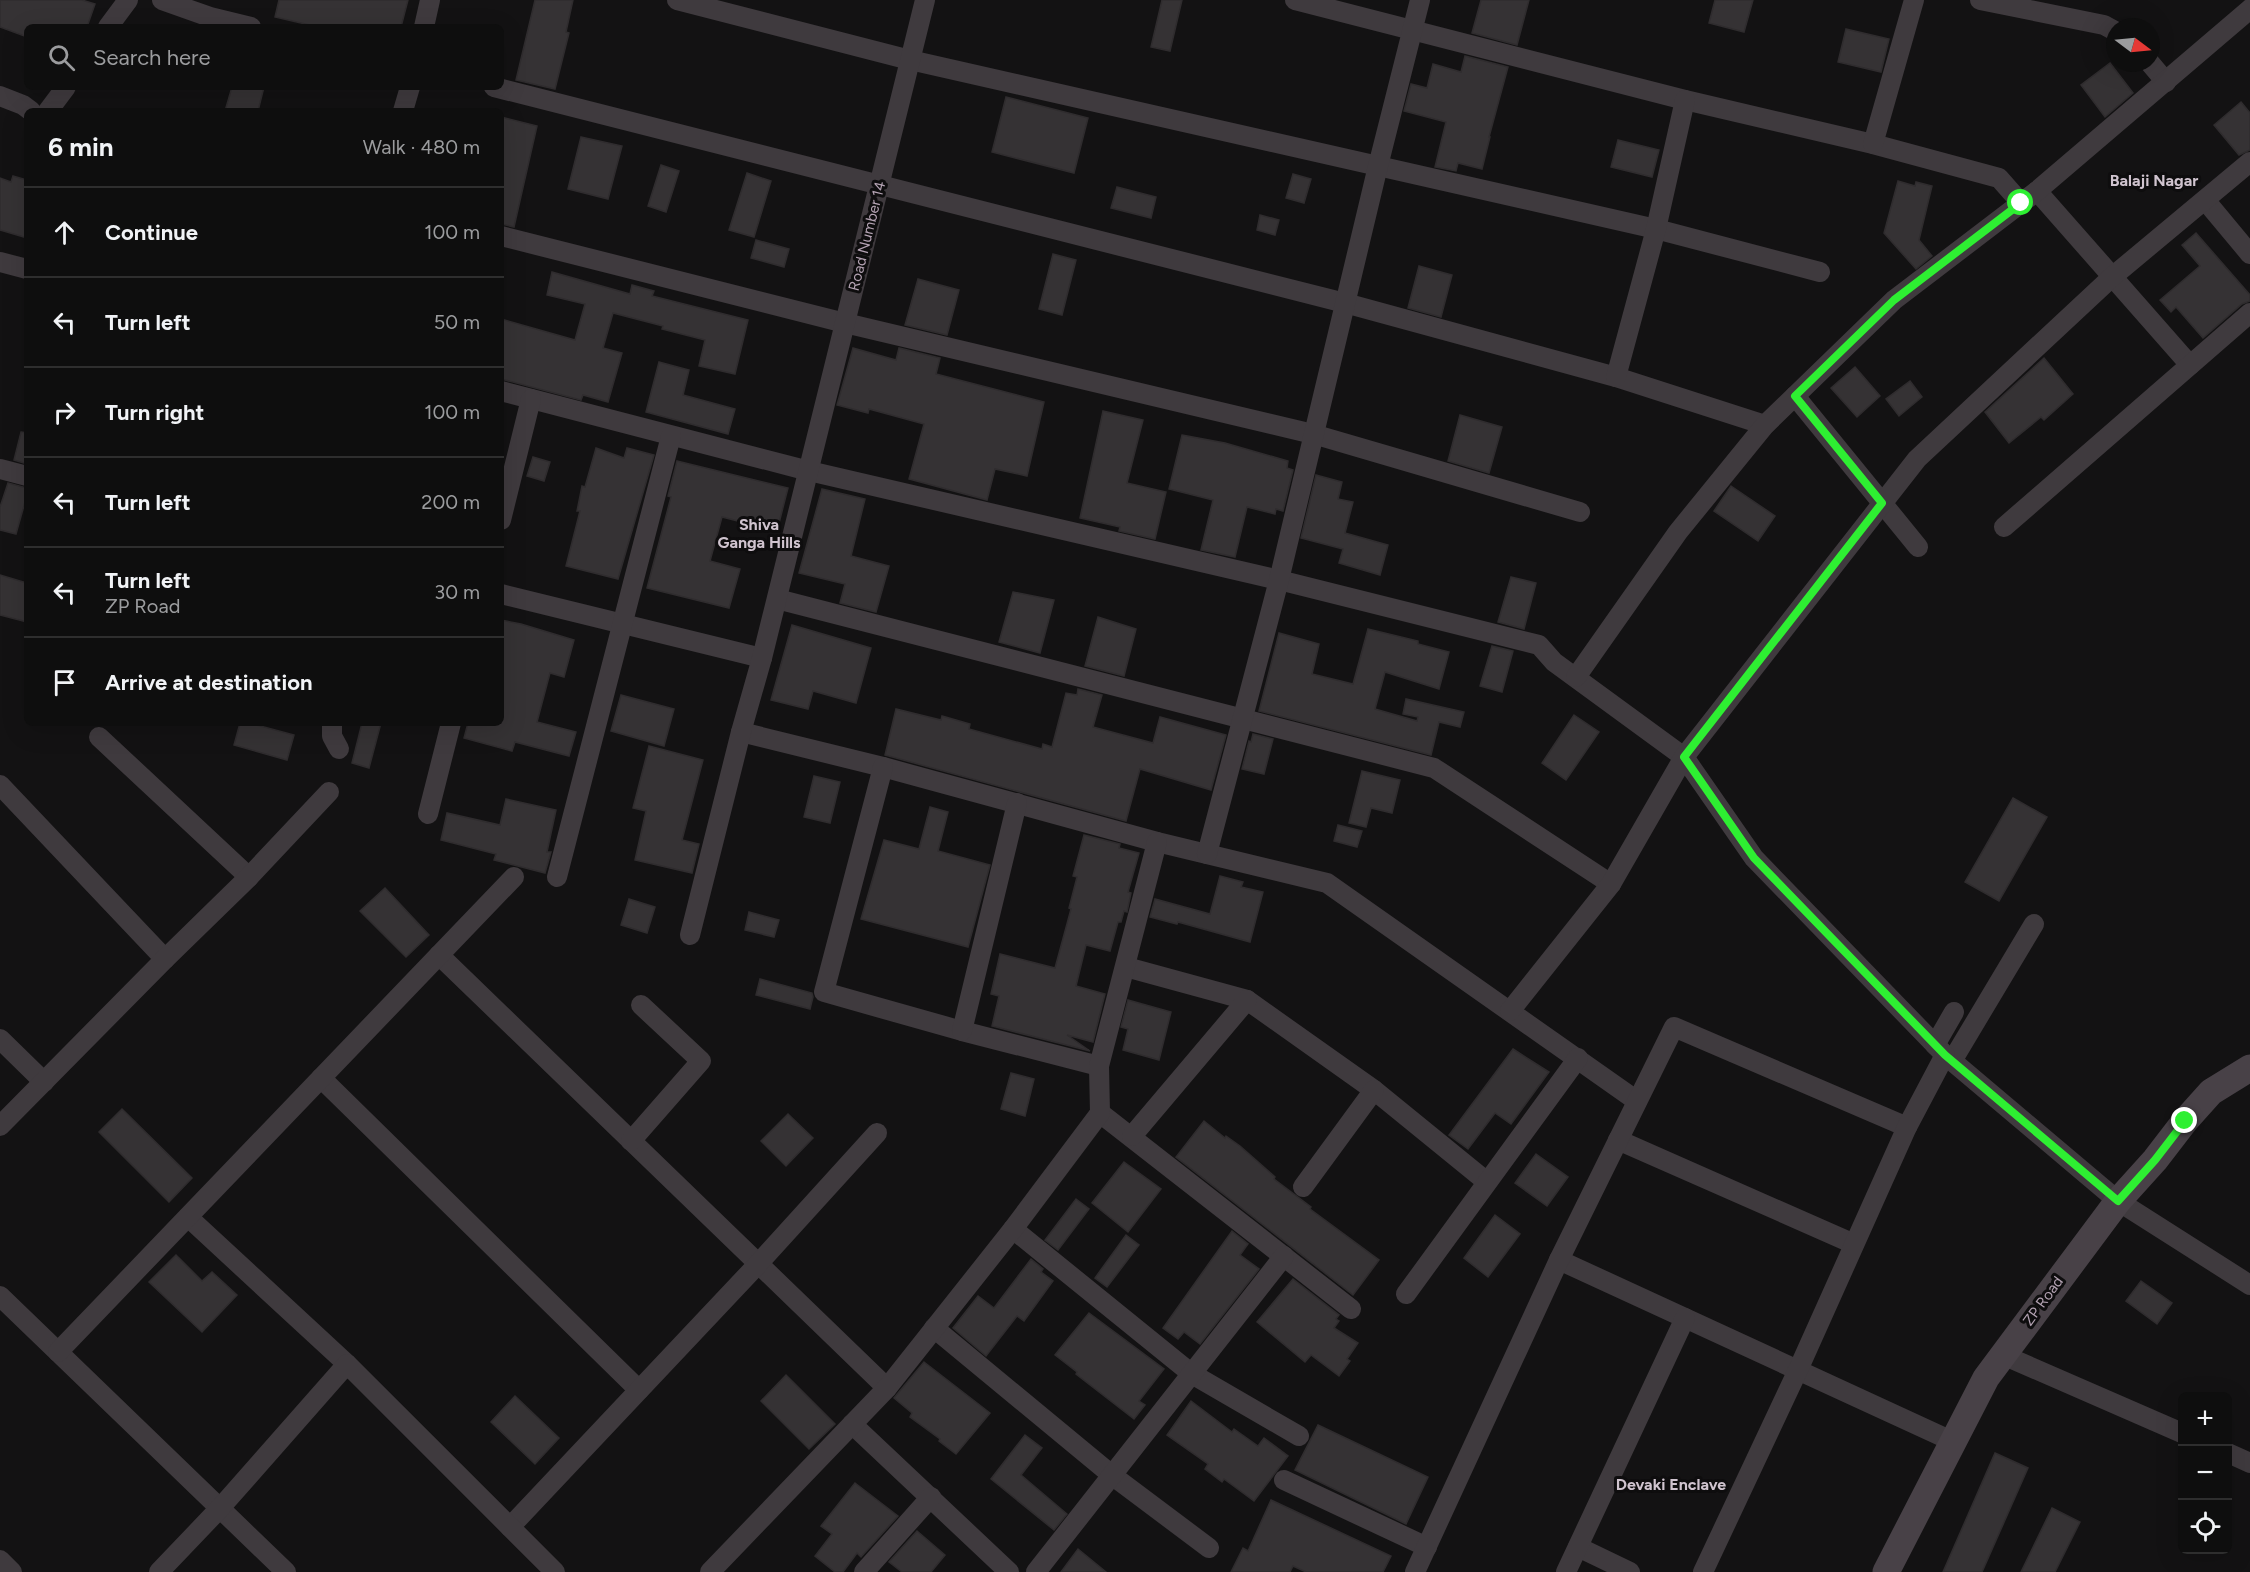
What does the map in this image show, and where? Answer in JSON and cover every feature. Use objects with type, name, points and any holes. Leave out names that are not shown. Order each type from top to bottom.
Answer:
[{"type":"street","points":[[110,24],[128,0]]},
{"type":"street","points":[[162,0],[210,17],[239,24]]},
{"type":"street","points":[[425,24],[430,0]]},
{"type":"street","points":[[677,0],[910,60],[1656,229],[1820,272]]},
{"type":"street","name":"Road Number 14","points":[[690,936],[777,599],[925,0]]},
{"type":"street","points":[[1295,0],[1685,100],[1873,144],[1999,178],[2021,203]]},
{"type":"street","points":[[1207,854],[1279,580],[1420,0]]},
{"type":"street","points":[[1873,144],[1914,0]]},
{"type":"street","points":[[1980,0],[2106,26]]},
{"type":"street","points":[[1576,677],[1678,532],[1765,425],[1894,300],[2037,191],[2250,9]]},
{"type":"street","points":[[2158,72],[2166,82]]},
{"type":"street","points":[[50,108],[64,90]]},
{"type":"street","points":[[404,108],[409,90]]},
{"type":"street","points":[[504,90],[1345,303],[1616,376],[1765,425]]},
{"type":"street","points":[[0,96],[28,108]]},
{"type":"street","points":[[1616,376],[1656,229],[1685,100]]},
{"type":"street","points":[[1509,1011],[1611,884],[1684,757],[1917,459],[2112,277],[2250,162]]},
{"type":"street","points":[[2037,191],[2190,365]]},
{"type":"street","points":[[2205,200],[2250,254]]},
{"type":"street","points":[[504,237],[845,323],[1313,434],[1580,512]]},
{"type":"street","points":[[0,262],[24,268]]},
{"type":"street","points":[[2004,527],[2250,313]]},
{"type":"street","points":[[504,392],[809,471],[1279,580],[1539,645],[1554,662],[1684,757],[1754,858],[1944,1054],[2118,1201],[2250,1285]]},
{"type":"street","points":[[1795,396],[1918,547]]},
{"type":"street","points":[[504,508],[531,399]]},
{"type":"street","points":[[557,878],[670,436]]},
{"type":"street","points":[[0,469],[24,475]]},
{"type":"street","points":[[504,595],[762,658]]},
{"type":"street","points":[[777,599],[1434,768],[1611,884]]},
{"type":"street","points":[[332,726],[332,736],[339,749]]},
{"type":"street","points":[[428,814],[450,726]]},
{"type":"street","points":[[741,732],[883,767],[1157,842],[1327,883],[1637,1101]]},
{"type":"street","points":[[99,737],[249,878]]},
{"type":"street","points":[[883,767],[824,992],[962,1031],[1099,1066]]},
{"type":"street","points":[[0,785],[165,959]]},
{"type":"street","points":[[0,1126],[165,959],[249,878],[329,792]]},
{"type":"street","points":[[962,1031],[1017,803]]},
{"type":"street","points":[[710,1572],[887,1388],[1013,1229],[1100,1113],[1099,1066],[1157,842]]},
{"type":"street","points":[[58,1352],[514,877]]},
{"type":"street","points":[[1703,1572],[1798,1370],[1907,1126],[1944,1054],[2034,924]]},
{"type":"street","points":[[439,955],[887,1388]]},
{"type":"street","points":[[1126,967],[1246,1000],[1374,1090],[1487,1182]]},
{"type":"street","points":[[1132,1136],[1246,1000]]},
{"type":"street","points":[[631,1141],[702,1060],[641,1005]]},
{"type":"street","points":[[1944,1054],[1954,1012]]},
{"type":"street","points":[[1415,1572],[1559,1260],[1674,1028],[1907,1126]]},
{"type":"street","points":[[0,1039],[44,1082]]},
{"type":"street","points":[[1406,1294],[1578,1058]]},
{"type":"street","name":"ZP Road","points":[[1886,1572],[1986,1378],[2118,1201],[2211,1092],[2250,1068]]},
{"type":"street","points":[[321,1078],[639,1390]]},
{"type":"street","points":[[1303,1187],[1374,1090]]},
{"type":"street","points":[[1100,1113],[1351,1309]]},
{"type":"street","points":[[510,1527],[758,1264],[877,1133]]},
{"type":"street","points":[[1617,1140],[1854,1244]]},
{"type":"street","points":[[188,1217],[347,1364],[555,1572]]},
{"type":"street","points":[[1013,1229],[1192,1374],[1299,1436]]},
{"type":"street","points":[[1036,1572],[1284,1256]]},
{"type":"street","points":[[1559,1260],[1954,1442]]},
{"type":"street","points":[[0,1296],[286,1572]]},
{"type":"street","points":[[1566,1572],[1685,1318]]},
{"type":"street","points":[[934,1328],[1113,1476],[1209,1548]]},
{"type":"street","points":[[2003,1355],[2178,1432]]},
{"type":"street","points":[[159,1572],[221,1508],[347,1364]]},
{"type":"street","points":[[852,1424],[1009,1572]]},
{"type":"street","points":[[2232,1455],[2250,1463]]},
{"type":"street","points":[[1284,1480],[1427,1547]]},
{"type":"street","points":[[864,1572],[931,1497]]},
{"type":"street","points":[[1578,1547],[1630,1572]]},
{"type":"street","points":[[0,1560],[12,1572]]},
{"type":"building","points":[[0,0],[82,0],[95,4],[88,24],[24,24],[24,36],[0,27]]},
{"type":"building","points":[[279,0],[408,0],[402,24],[305,24],[275,17]]},
{"type":"building","points":[[535,0],[573,0],[566,32],[569,33],[555,89],[516,80]]},
{"type":"building","points":[[1162,0],[1182,0],[1170,51],[1151,47]]},
{"type":"building","points":[[1481,0],[1529,0],[1517,45],[1472,33]]},
{"type":"building","points":[[1715,0],[1753,0],[1744,32],[1709,23]]},
{"type":"building","points":[[1846,29],[1889,39],[1881,72],[1838,62]]},
{"type":"building","points":[[1465,56],[1508,67],[1482,169],[1458,163],[1456,171],[1435,167],[1446,122],[1404,111],[1411,84],[1427,88],[1433,64],[1461,72]]},
{"type":"building","points":[[2106,66],[2106,72],[2117,72],[2133,93],[2105,117],[2081,85]]},
{"type":"building","points":[[231,90],[263,90],[259,108],[226,108]]},
{"type":"building","points":[[1006,97],[1088,118],[1074,173],[992,152]]},
{"type":"building","points":[[2241,102],[2250,113],[2250,150],[2239,155],[2214,125]]},
{"type":"building","points":[[504,118],[537,126],[514,227],[504,225]]},
{"type":"building","points":[[581,137],[622,146],[608,199],[568,189]]},
{"type":"building","points":[[1618,140],[1659,150],[1652,177],[1611,167]]},
{"type":"building","points":[[661,165],[679,171],[666,212],[648,206]]},
{"type":"building","points":[[747,173],[771,181],[754,237],[729,230]]},
{"type":"building","points":[[1293,174],[1311,179],[1304,203],[1286,198]]},
{"type":"building","points":[[13,176],[24,179],[24,237],[0,230],[0,178],[11,182]]},
{"type":"building","points":[[1898,181],[1915,186],[1916,182],[1932,186],[1919,240],[1932,256],[1916,269],[1884,233]]},
{"type":"building","points":[[1117,187],[1156,197],[1151,218],[1111,208]]},
{"type":"building","points":[[1260,215],[1279,220],[1275,235],[1257,230]]},
{"type":"building","points":[[2196,233],[2250,295],[2250,301],[2242,304],[2203,338],[2176,307],[2171,312],[2160,300],[2200,266],[2182,245]]},
{"type":"building","points":[[756,240],[789,249],[784,267],[751,258]]},
{"type":"building","points":[[1053,254],[1076,260],[1062,315],[1039,309]]},
{"type":"building","points":[[1419,266],[1452,275],[1441,317],[1408,308]]},
{"type":"building","points":[[552,272],[630,294],[632,285],[654,291],[652,296],[748,320],[735,374],[699,366],[705,340],[613,313],[603,348],[622,353],[608,402],[583,395],[581,400],[504,380],[504,320],[575,340],[585,304],[547,295]]},
{"type":"building","points":[[918,279],[959,290],[947,335],[905,325]]},
{"type":"building","points":[[853,348],[896,360],[899,348],[940,358],[936,374],[1044,402],[1027,476],[995,469],[987,500],[909,479],[924,424],[869,409],[868,413],[837,405]]},
{"type":"building","points":[[2044,358],[2073,394],[2044,420],[2041,417],[2009,443],[1985,412]]},
{"type":"building","points":[[659,362],[689,370],[683,395],[735,409],[728,434],[646,412]]},
{"type":"building","points":[[1855,367],[1880,396],[1857,417],[1831,388]]},
{"type":"building","points":[[1910,381],[1922,397],[1899,416],[1886,399]]},
{"type":"building","points":[[1103,411],[1143,420],[1127,483],[1166,492],[1155,539],[1119,531],[1120,527],[1080,518]]},
{"type":"building","points":[[1460,415],[1502,427],[1489,473],[1448,461]]},
{"type":"building","points":[[21,432],[24,432],[24,463],[14,460]]},
{"type":"building","points":[[1182,435],[1225,443],[1288,461],[1287,468],[1293,470],[1283,511],[1276,509],[1275,514],[1247,507],[1235,557],[1201,550],[1213,500],[1169,489]]},
{"type":"building","points":[[596,448],[624,458],[627,448],[654,455],[618,579],[566,566],[580,511],[577,511],[582,486],[585,487]]},
{"type":"building","points":[[533,457],[550,462],[544,481],[527,476]]},
{"type":"building","points":[[677,461],[788,488],[777,531],[722,517],[710,561],[740,569],[729,608],[647,588],[671,497],[668,496]]},
{"type":"building","points":[[1316,475],[1342,482],[1338,499],[1353,502],[1345,533],[1388,545],[1380,575],[1339,563],[1343,549],[1301,538]]},
{"type":"building","points":[[8,483],[24,487],[24,506],[16,534],[0,530],[0,507]]},
{"type":"building","points":[[1731,486],[1775,516],[1758,541],[1714,511]]},
{"type":"building","points":[[822,489],[865,499],[851,556],[889,566],[876,612],[840,603],[845,584],[799,573]]},
{"type":"building","points":[[0,575],[24,582],[24,621],[0,615]]},
{"type":"building","points":[[1511,577],[1536,583],[1524,629],[1498,622]]},
{"type":"building","points":[[1013,592],[1054,600],[1040,653],[999,642]]},
{"type":"building","points":[[1098,617],[1136,629],[1124,676],[1085,666]]},
{"type":"building","points":[[504,621],[574,640],[564,677],[550,673],[537,722],[576,732],[569,756],[515,742],[512,751],[464,738],[467,726],[504,726]]},
{"type":"building","points":[[792,625],[871,648],[856,703],[813,691],[808,709],[771,700]]},
{"type":"building","points":[[1368,629],[1418,641],[1418,644],[1449,652],[1439,689],[1385,672],[1375,709],[1417,721],[1418,717],[1403,714],[1406,699],[1464,712],[1460,727],[1439,722],[1431,755],[1259,711],[1279,633],[1319,644],[1312,674],[1353,684]]},
{"type":"building","points":[[1492,646],[1513,651],[1502,692],[1480,686]]},
{"type":"building","points":[[1078,689],[1102,695],[1093,727],[1153,743],[1160,717],[1226,735],[1211,790],[1140,769],[1126,821],[885,755],[896,709],[941,720],[942,716],[970,724],[969,729],[1042,749],[1043,744],[1052,747],[1066,693],[1077,695]]},
{"type":"building","points":[[621,695],[674,709],[664,746],[611,731]]},
{"type":"building","points":[[1574,715],[1599,732],[1566,780],[1542,763]]},
{"type":"building","points":[[239,726],[260,726],[294,735],[287,760],[234,745]]},
{"type":"building","points":[[361,726],[380,726],[369,768],[352,763]]},
{"type":"building","points":[[1253,734],[1273,739],[1264,774],[1242,769]]},
{"type":"building","points":[[649,746],[703,760],[682,840],[699,844],[692,873],[635,860],[646,811],[633,808]]},
{"type":"building","points":[[1362,771],[1400,780],[1392,813],[1371,808],[1366,827],[1349,823]]},
{"type":"building","points":[[814,776],[840,782],[830,823],[804,817]]},
{"type":"building","points":[[2013,798],[2047,817],[1999,901],[1965,882]]},
{"type":"building","points":[[506,799],[556,810],[547,852],[551,852],[545,873],[494,860],[496,854],[441,840],[447,813],[500,825]]},
{"type":"building","points":[[930,807],[948,812],[938,851],[990,865],[968,947],[861,919],[884,840],[919,849]]},
{"type":"building","points":[[1338,825],[1362,831],[1357,847],[1334,841]]},
{"type":"building","points":[[1084,835],[1120,844],[1119,848],[1139,853],[1128,892],[1131,893],[1127,912],[1124,911],[1121,922],[1118,922],[1110,951],[1086,945],[1076,986],[1105,994],[1093,1042],[1067,1035],[1090,1051],[992,1026],[999,996],[991,994],[1000,954],[1055,968],[1071,909],[1069,908],[1077,877],[1073,876]]},
{"type":"building","points":[[1220,876],[1243,882],[1241,887],[1263,892],[1250,942],[1178,922],[1177,924],[1150,917],[1155,899],[1210,914]]},
{"type":"building","points":[[385,888],[429,935],[406,957],[360,911]]},
{"type":"building","points":[[629,899],[655,907],[647,933],[621,925]]},
{"type":"building","points":[[749,912],[779,920],[774,937],[745,930]]},
{"type":"building","points":[[760,979],[812,993],[810,1009],[756,995]]},
{"type":"building","points":[[1128,1000],[1171,1012],[1159,1060],[1123,1050],[1128,1029],[1121,1027]]},
{"type":"building","points":[[1513,1049],[1549,1072],[1511,1124],[1495,1113],[1468,1149],[1449,1135]]},
{"type":"building","points":[[1011,1073],[1034,1079],[1025,1116],[1001,1109]]},
{"type":"building","points":[[122,1109],[192,1178],[169,1202],[99,1132]]},
{"type":"building","points":[[788,1114],[813,1138],[786,1166],[761,1141]]},
{"type":"building","points":[[1204,1121],[1225,1138],[1226,1136],[1240,1146],[1275,1177],[1274,1179],[1311,1207],[1310,1209],[1379,1260],[1353,1295],[1176,1157]]},
{"type":"building","points":[[1536,1154],[1568,1177],[1547,1206],[1515,1183]]},
{"type":"building","points":[[1124,1162],[1161,1189],[1128,1232],[1092,1203]]},
{"type":"building","points":[[1076,1199],[1089,1209],[1058,1250],[1045,1240]]},
{"type":"building","points":[[1495,1215],[1520,1234],[1488,1277],[1464,1258]]},
{"type":"building","points":[[1232,1231],[1248,1244],[1240,1255],[1259,1269],[1200,1344],[1184,1332],[1178,1339],[1163,1328]]},
{"type":"building","points":[[1126,1235],[1139,1245],[1107,1287],[1095,1278]]},
{"type":"building","points":[[176,1255],[202,1281],[212,1272],[237,1295],[202,1332],[149,1282]]},
{"type":"building","points":[[1031,1259],[1043,1269],[1041,1272],[1053,1281],[1024,1321],[1017,1316],[986,1356],[953,1328],[978,1296],[994,1308]]},
{"type":"building","points":[[1293,1279],[1339,1315],[1336,1319],[1339,1321],[1334,1328],[1358,1343],[1347,1359],[1350,1361],[1339,1376],[1311,1355],[1305,1362],[1257,1322]]},
{"type":"building","points":[[2141,1281],[2172,1303],[2157,1324],[2126,1301]]},
{"type":"building","points":[[1089,1313],[1164,1369],[1139,1401],[1145,1405],[1134,1419],[1055,1355]]},
{"type":"building","points":[[924,1362],[990,1413],[956,1454],[910,1417],[912,1413],[894,1398]]},
{"type":"building","points":[[786,1375],[835,1424],[809,1449],[761,1401]]},
{"type":"building","points":[[515,1396],[559,1438],[535,1464],[491,1422]]},
{"type":"building","points":[[1191,1401],[1232,1432],[1234,1429],[1258,1446],[1264,1438],[1288,1456],[1254,1501],[1224,1479],[1222,1482],[1205,1469],[1208,1464],[1167,1435]]},
{"type":"building","points":[[1318,1425],[1428,1477],[1406,1524],[1295,1470]]},
{"type":"building","points":[[1025,1435],[1042,1448],[1021,1475],[1067,1514],[1054,1530],[991,1479]]},
{"type":"building","points":[[1995,1453],[2028,1468],[1982,1572],[1943,1572]]},
{"type":"building","points":[[855,1483],[898,1516],[861,1557],[857,1553],[843,1572],[835,1572],[815,1556],[832,1534],[821,1526]]},
{"type":"building","points":[[1271,1500],[1391,1556],[1383,1572],[1306,1572],[1293,1566],[1290,1572],[1231,1572],[1243,1548],[1248,1551]]},
{"type":"building","points":[[2052,1508],[2080,1522],[2055,1572],[2021,1572]]},
{"type":"building","points":[[917,1531],[945,1555],[931,1572],[902,1572],[889,1562]]},
{"type":"building","points":[[1078,1549],[1106,1572],[1061,1572]]},
{"type":"district","name":"Balaji Nagar","points":[[2154,180]]},
{"type":"district","name":"Shiva Ganga Hills","points":[[759,533]]},
{"type":"district","name":"Devaki Enclave","points":[[1671,1484]]},
{"type":"route","points":[[2021,203],[1894,300],[1795,396],[1882,503],[1684,757],[1754,858],[1945,1055],[2118,1201],[2155,1160],[2185,1121]]}]
